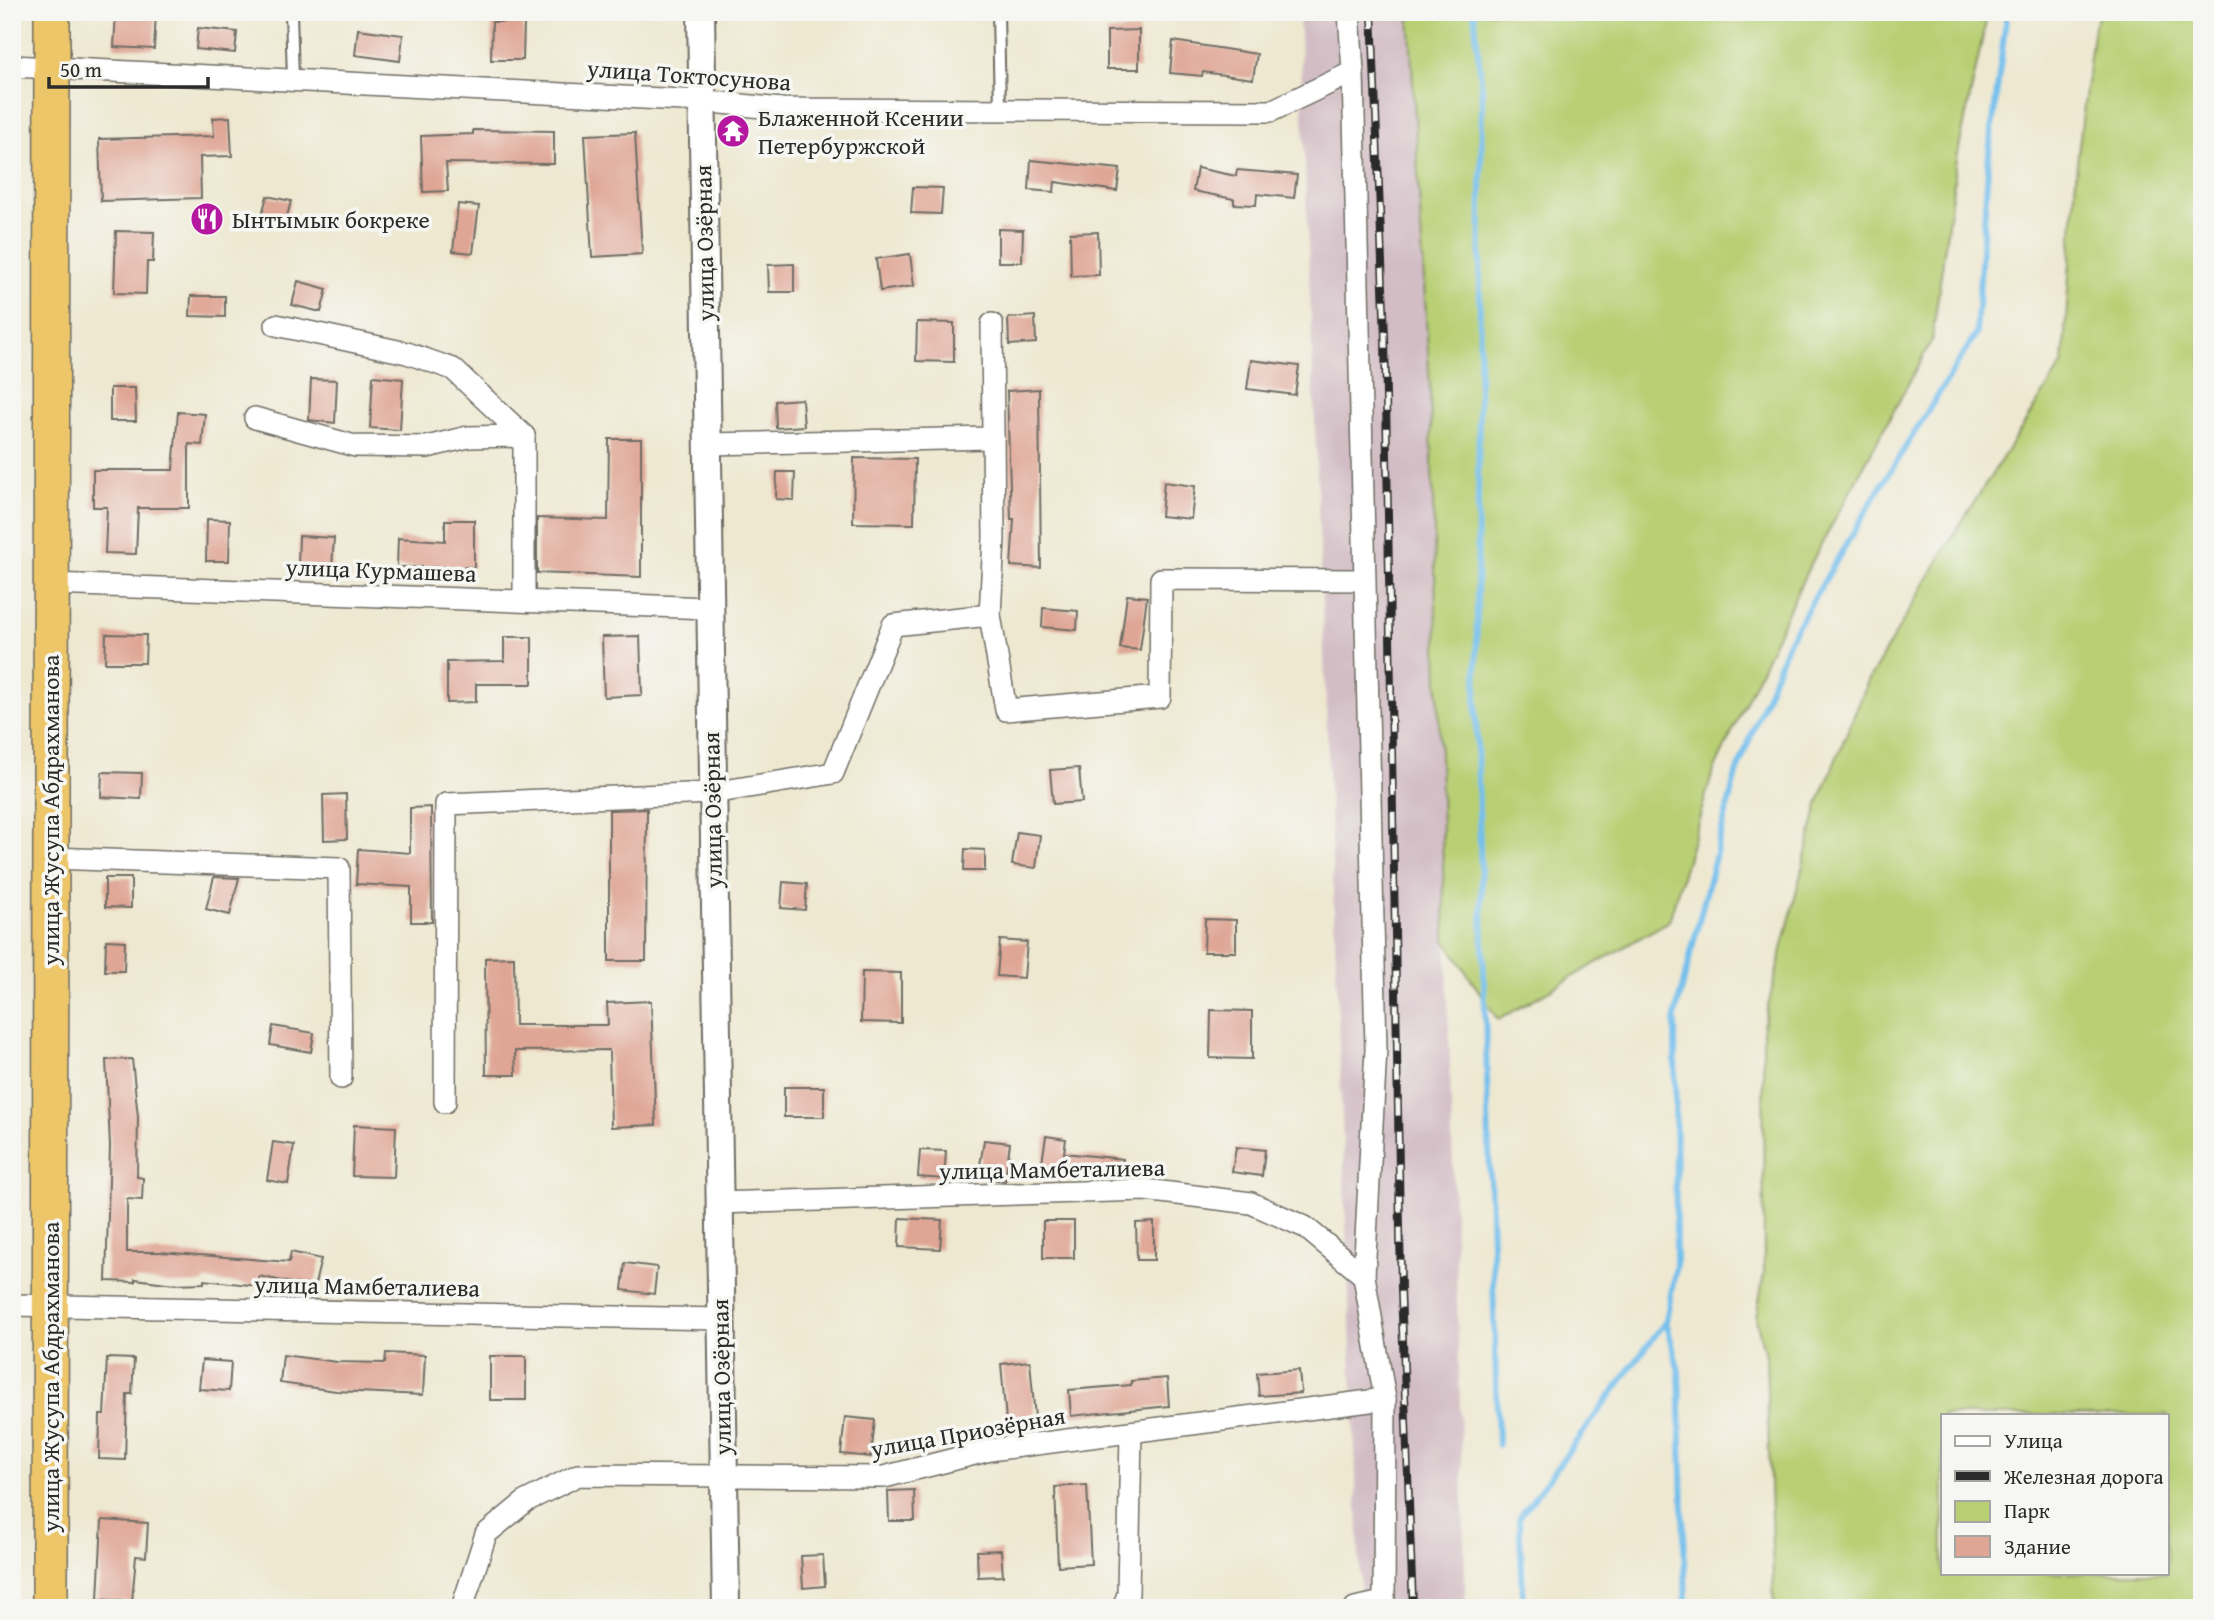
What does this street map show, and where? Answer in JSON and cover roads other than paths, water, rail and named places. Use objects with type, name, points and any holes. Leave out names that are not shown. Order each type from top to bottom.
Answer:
[{"type":"highway","name":"улица Жусупа Абдрахманова","points":[[50,1608],[52,12]]},
{"type":"street","name":"улица Озёрная","points":[[701,12],[726,1608]]},
{"type":"street","points":[[1349,12],[1353,72],[1376,1049],[1364,1276],[1385,1399],[1383,1605],[1355,1608]]},
{"type":"street","name":"улица Токтосунова","points":[[12,65],[702,101],[782,109],[1271,111],[1353,72]]},
{"type":"street","points":[[992,324],[994,540],[990,615],[1006,710],[1160,697],[1161,579],[1364,580]]},
{"type":"street","points":[[276,326],[407,353],[453,369],[524,436],[524,601]]},
{"type":"street","points":[[255,418],[355,446],[427,447],[468,437],[524,436]]},
{"type":"street","points":[[707,444],[993,438]]},
{"type":"street","name":"улица Курмашева","points":[[51,584],[709,608]]},
{"type":"street","points":[[445,1102],[446,804],[712,793],[833,773],[893,625],[990,615]]},
{"type":"street","points":[[50,858],[340,868],[341,1078]]},
{"type":"street","name":"улица Мамбеталиева","points":[[718,1203],[1145,1190],[1251,1203],[1305,1227],[1364,1276]]},
{"type":"street","name":"улица Мамбеталиева","points":[[12,1305],[720,1319]]},
{"type":"street","name":"улица Приозёрная","points":[[462,1608],[486,1534],[526,1501],[578,1475],[884,1477],[990,1450],[1385,1399]]},
{"type":"street","points":[[1123,1608],[1128,1594],[1131,1432]]},
{"type":"lane","points":[[291,12],[293,79]]},
{"type":"lane","points":[[998,12],[1000,110]]},
{"type":"waterway","points":[[1474,12],[1482,89],[1476,711],[1498,1445]]},
{"type":"waterway","points":[[1686,1608],[1679,1372],[1666,1321],[1676,1266],[1675,1016],[1736,774],[1788,642],[1976,334],[1989,153],[2007,12]]},
{"type":"waterway","points":[[1524,1608],[1519,1518],[1666,1321]]},
{"type":"railway","points":[[1372,12],[1385,337],[1401,1289],[1413,1608]]},
{"type":"place","name":"Блаженной Ксении Петербуржской","points":[[733,131]]},
{"type":"place","name":"Ынтымык бокреке","points":[[207,219]]}]
